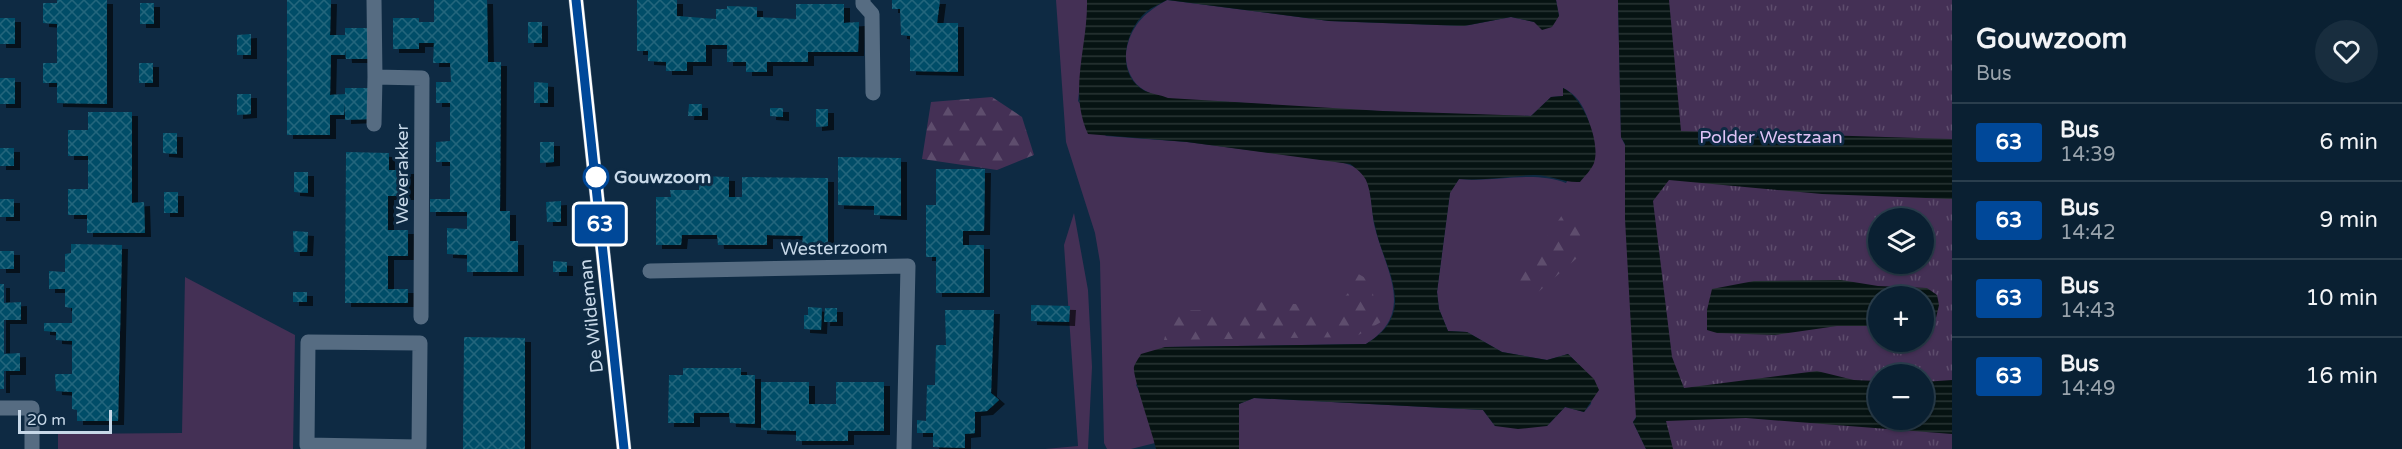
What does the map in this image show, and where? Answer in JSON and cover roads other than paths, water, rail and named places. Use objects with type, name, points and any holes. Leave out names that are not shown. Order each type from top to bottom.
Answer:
[{"type":"street","name":"Weverakker","points":[[374,0],[374,124]]},
{"type":"street","name":"De Wildeman","points":[[576,0],[624,449]]},
{"type":"street","points":[[863,0],[863,4],[872,14],[873,93]]},
{"type":"street","name":"Weverakker","points":[[375,78],[422,78],[421,318]]},
{"type":"street","name":"Westerzoom","points":[[650,271],[908,266],[904,449]]},
{"type":"street","points":[[308,342],[420,343],[419,447],[307,447],[308,342]]},
{"type":"street","points":[[0,408],[33,408],[32,449]]},
{"type":"place","name":"Gouwzoom","points":[[596,177]]},
{"type":"park label","name":"Polder Westzaan","points":[[1771,137]]}]
